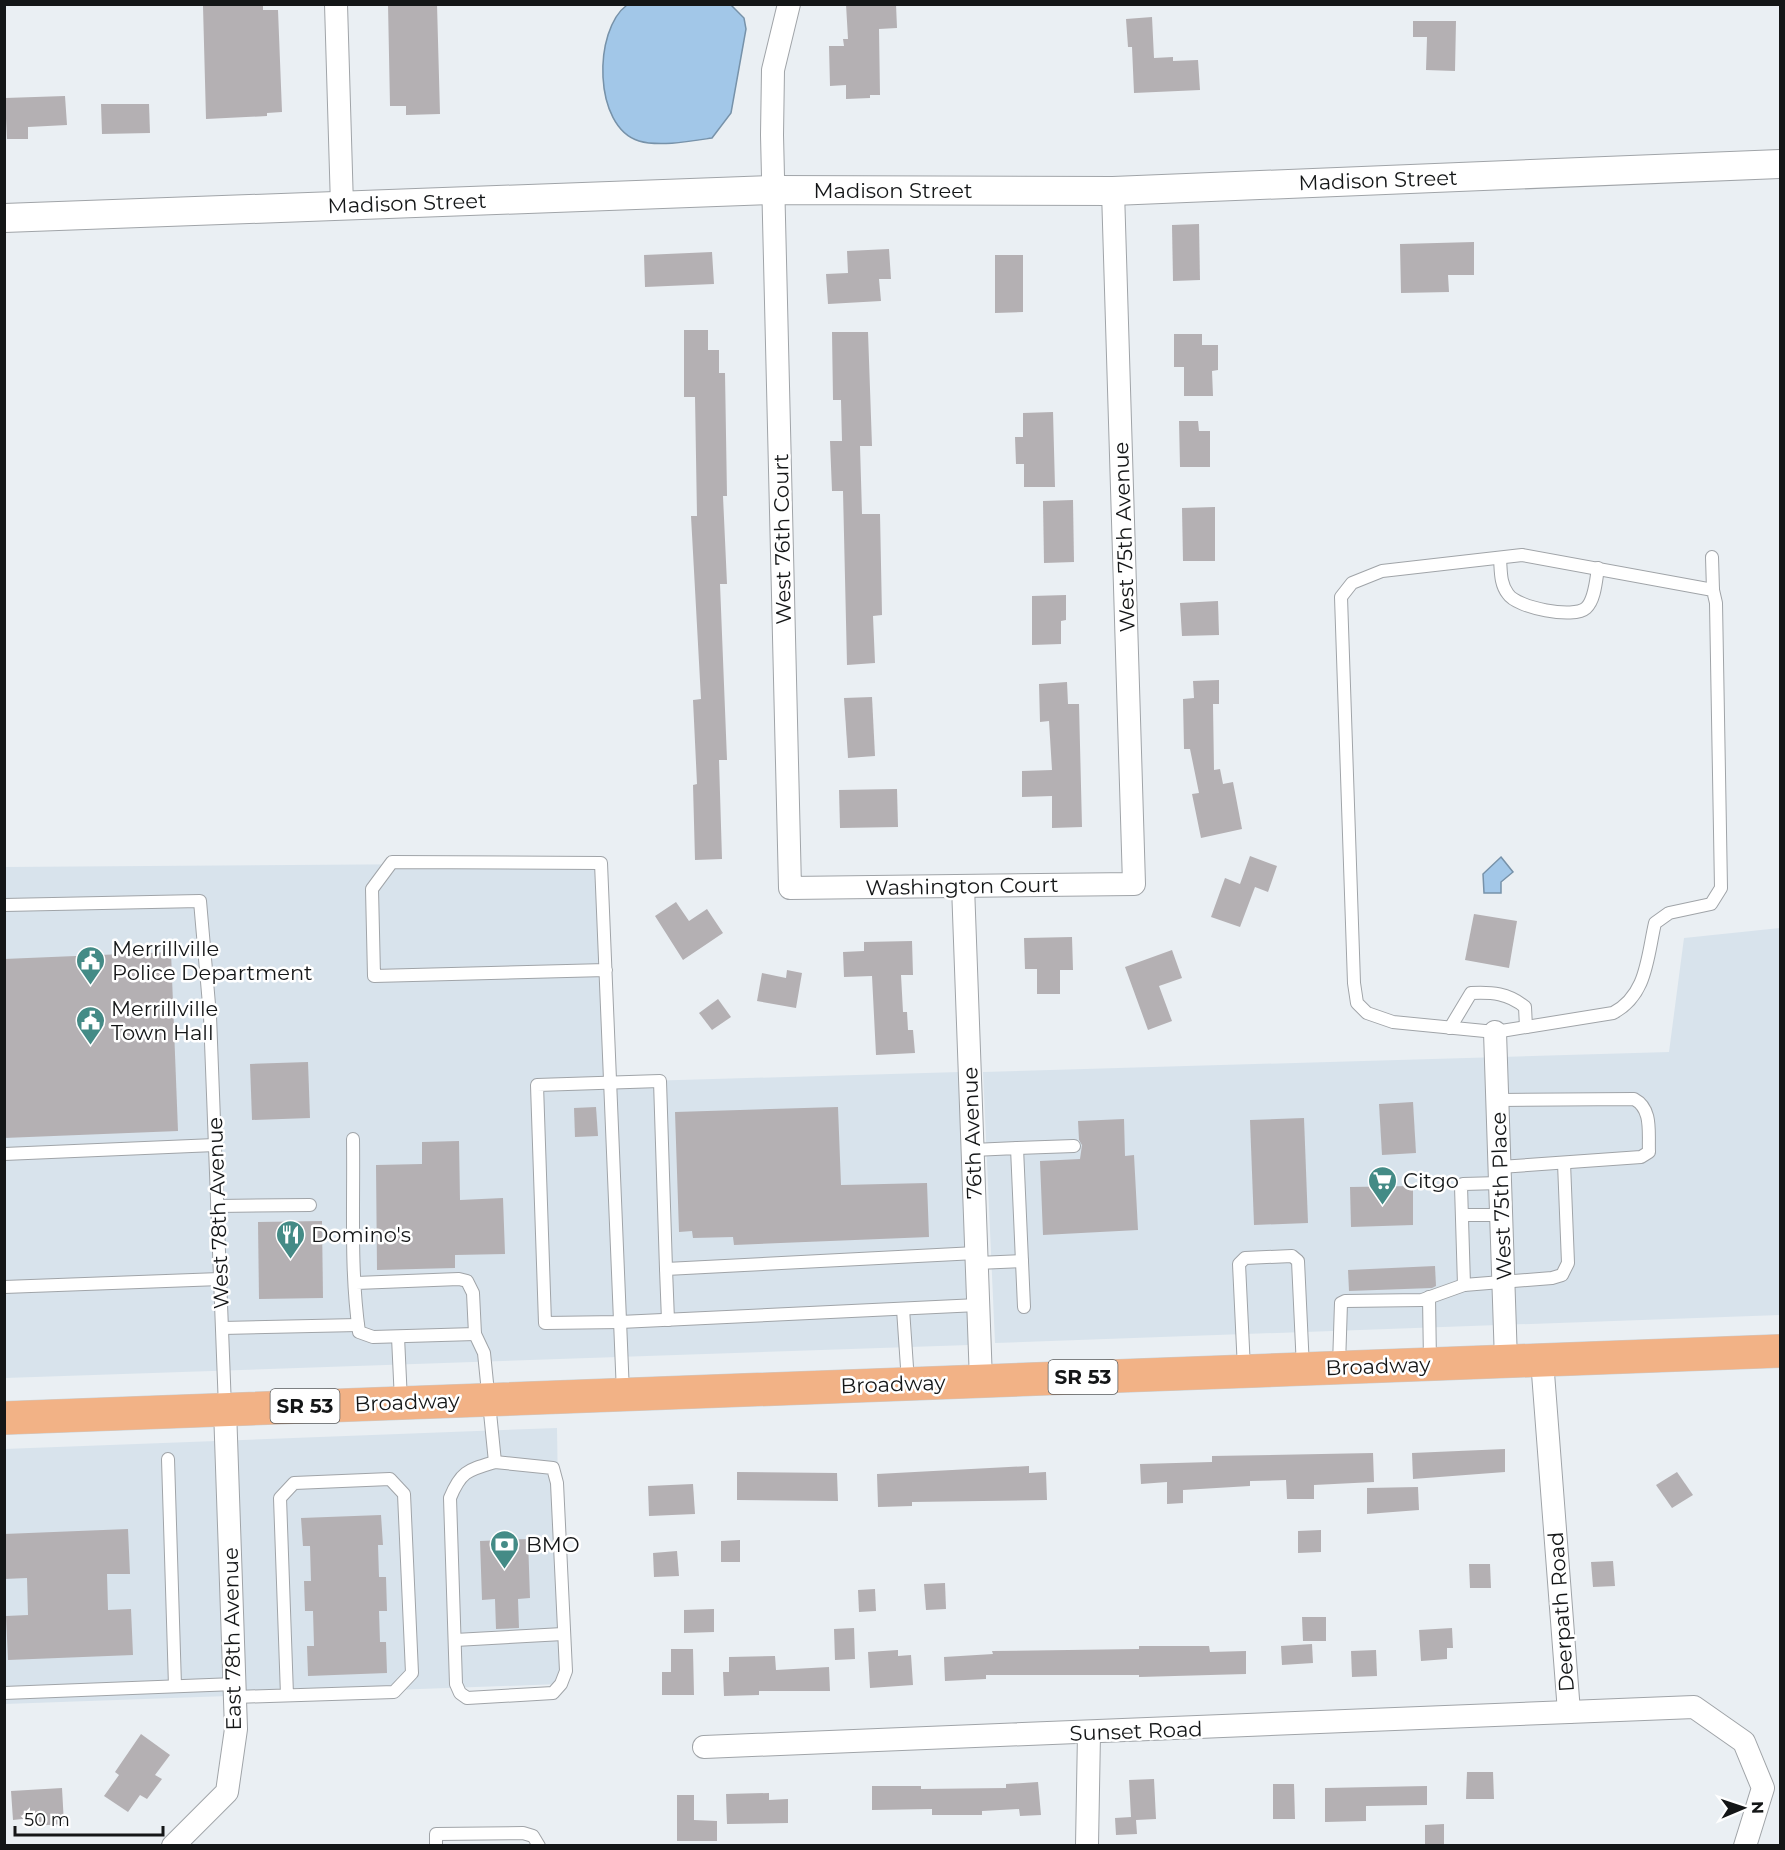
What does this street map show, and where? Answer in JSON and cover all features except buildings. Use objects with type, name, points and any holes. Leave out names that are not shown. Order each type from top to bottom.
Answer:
[{"type":"main road","name":"Broadway","points":[[4,1418],[1780,1350]]},
{"type":"street","points":[[336,4],[342,206]]},
{"type":"street","name":"West 76th Court","points":[[789,4],[773,70],[790,888]]},
{"type":"street","name":"Madison Street","points":[[4,218],[774,190],[1113,191],[1780,164]]},
{"type":"street","name":"West 75th Avenue","points":[[1113,191],[1134,884]]},
{"type":"street","name":"Washington Court","points":[[790,888],[1134,884]]},
{"type":"street","name":"76th Avenue","points":[[963,886],[981,1381]]},
{"type":"street","name":"West 75th Place","points":[[1495,1032],[1506,1361]]},
{"type":"street","name":"Deerpath Road","points":[[1542,1360],[1569,1712],[1694,1707],[1744,1742],[1763,1788],[1745,1845]]},
{"type":"street","name":"East 78th Avenue","points":[[173,1845],[227,1792],[236,1729],[225,1409]]},
{"type":"street","name":"Sunset Road","points":[[704,1747],[1569,1712]]},
{"type":"street","points":[[1086,1845],[1089,1733]]},
{"type":"lane","points":[[1712,557],[1713,590],[1716,603],[1721,888],[1711,904],[1669,913],[1654,923],[1641,983],[1628,1005],[1613,1014],[1495,1032],[1393,1022],[1367,1013],[1357,1003],[1341,597],[1352,582],[1382,571],[1522,555],[1713,590]]},
{"type":"lane","points":[[1500,559],[1502,583],[1509,597],[1524,606],[1575,614],[1587,608],[1593,595],[1598,568]]},
{"type":"lane","points":[[606,970],[374,976],[372,889],[392,862],[601,863],[606,970],[623,1394]]},
{"type":"lane","name":"West 78th Avenue","points":[[4,905],[200,901],[210,1016],[225,1409]]},
{"type":"lane","points":[[1450,1028],[1471,993],[1489,992],[1512,996],[1525,1007],[1526,1027]]},
{"type":"lane","points":[[668,1320],[660,1081],[537,1085],[545,1323],[620,1322],[668,1320],[903,1308],[978,1305]]},
{"type":"lane","points":[[1464,1285],[1463,1184],[1564,1163],[1641,1157],[1649,1152],[1648,1116],[1643,1103],[1634,1099],[1498,1100]]},
{"type":"lane","points":[[353,1139],[359,1332],[364,1335],[398,1337],[475,1334]]},
{"type":"lane","points":[[4,1154],[215,1145]]},
{"type":"lane","points":[[973,1150],[1074,1146]]},
{"type":"lane","points":[[1017,1148],[1024,1307]]},
{"type":"lane","points":[[1339,1367],[1341,1303],[1345,1301],[1422,1300],[1464,1285],[1552,1278],[1562,1275],[1568,1263],[1564,1163]]},
{"type":"lane","points":[[217,1206],[310,1205]]},
{"type":"lane","points":[[1463,1215],[1501,1215]]},
{"type":"lane","points":[[1244,1370],[1239,1264],[1245,1258],[1292,1256],[1298,1261],[1303,1368]]},
{"type":"lane","points":[[666,1269],[976,1258],[1022,1261]]},
{"type":"lane","points":[[4,1287],[220,1279]]},
{"type":"lane","points":[[356,1283],[459,1279],[467,1281],[473,1293],[475,1334],[484,1353],[495,1462]]},
{"type":"lane","points":[[1429,1297],[1430,1364]]},
{"type":"lane","points":[[903,1308],[908,1383]]},
{"type":"lane","points":[[222,1328],[358,1325]]},
{"type":"lane","points":[[398,1337],[401,1403]]},
{"type":"lane","points":[[168,1459],[175,1686]]},
{"type":"lane","points":[[495,1462],[553,1468],[557,1483],[563,1634],[566,1671],[561,1684],[553,1693],[467,1698],[460,1693],[456,1684],[450,1498],[458,1479],[470,1469],[495,1462]]},
{"type":"lane","points":[[4,1693],[175,1686],[286,1695],[394,1692],[412,1673],[404,1494],[390,1479],[294,1483],[280,1498],[286,1695]]},
{"type":"lane","points":[[455,1640],[563,1634]]},
{"type":"lane","points":[[436,1840],[524,1833],[533,1836],[539,1845]]},
{"type":"shaded area","points":[[601,863],[611,1082],[960,1072],[969,1345],[5,1378],[4,867]]},
{"type":"shaded area","points":[[1780,928],[1780,1315],[995,1343],[983,1072],[1669,1052],[1684,938]]},
{"type":"shaded area","points":[[557,1428],[561,1684],[5,1704],[4,1449]]},
{"type":"water","points":[[627,5],[731,5],[744,18],[746,29],[731,113],[712,138],[676,143],[647,143],[624,132],[613,117],[606,98],[603,77],[604,55],[608,35],[616,17]]},
{"type":"water","points":[[1501,857],[1513,872],[1501,882],[1501,893],[1484,893],[1483,874]]},
{"type":"place","name":"Merrillville Police Department","points":[[91,986]]},
{"type":"place","name":"Merrillville Town Hall","points":[[90,1046]]},
{"type":"place","name":"Citgo","points":[[1382,1206]]},
{"type":"place","name":"Domino's","points":[[290,1260]]},
{"type":"place","name":"BMO","points":[[505,1570]]}]
